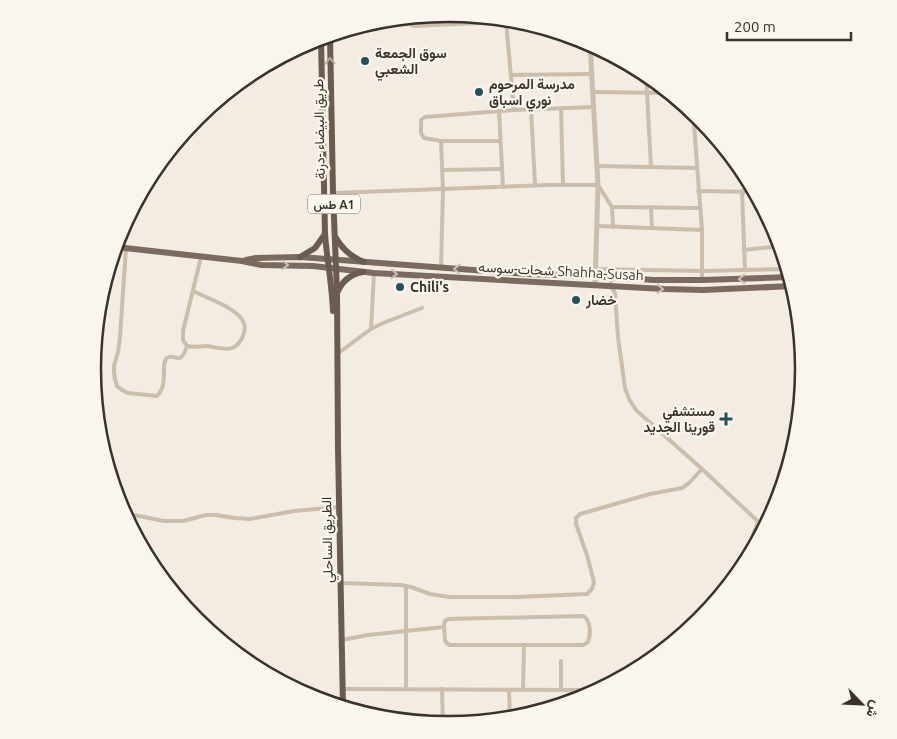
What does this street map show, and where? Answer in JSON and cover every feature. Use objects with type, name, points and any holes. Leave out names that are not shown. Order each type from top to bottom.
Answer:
[{"type":"highway","name":"طريق البيضاء -درنة","points":[[330,44],[333,194],[336,237],[337,372]]},
{"type":"highway","name":"طريق البيضاء -درنة","points":[[321,47],[325,234],[332,288],[334,354],[337,372]]},
{"type":"highway","points":[[300,257],[315,248],[325,234]]},
{"type":"highway","points":[[336,237],[347,253],[364,262]]},
{"type":"highway","points":[[337,292],[347,278],[363,272]]},
{"type":"highway","name":"الطريق الساحلي","points":[[337,372],[343,700]]},
{"type":"main road","points":[[126,248],[242,261]]},
{"type":"main road","name":"شحات-سوسه Shahha-Susah","points":[[242,261],[256,258],[300,257],[526,274],[596,273],[611,278],[702,280],[783,277]]},
{"type":"main road","name":"شحات-سوسه Shahha-Susah","points":[[242,261],[261,264],[336,268],[374,273],[682,290],[785,286]]},
{"type":"street","points":[[411,24],[414,26],[470,23]]},
{"type":"street","points":[[507,27],[514,110]]},
{"type":"street","points":[[591,53],[598,185],[595,285]]},
{"type":"street","points":[[511,76],[592,74]]},
{"type":"street","points":[[647,85],[651,167]]},
{"type":"street","points":[[594,92],[659,93]]},
{"type":"street","points":[[500,141],[441,141],[424,138],[421,133],[420,122],[423,118],[499,111],[594,107]]},
{"type":"street","points":[[561,108],[563,185]]},
{"type":"street","points":[[531,109],[535,185]]},
{"type":"street","points":[[499,111],[503,187]]},
{"type":"street","points":[[694,125],[702,230],[702,280]]},
{"type":"street","points":[[441,141],[443,190],[441,268]]},
{"type":"street","points":[[597,166],[697,168]]},
{"type":"street","points":[[442,170],[502,169]]},
{"type":"street","points":[[333,194],[535,185],[598,185]]},
{"type":"street","points":[[598,185],[612,207],[613,226]]},
{"type":"street","points":[[698,191],[746,192]]},
{"type":"street","points":[[742,192],[745,270]]},
{"type":"street","points":[[612,207],[700,208]]},
{"type":"street","points":[[651,207],[652,228]]},
{"type":"street","points":[[597,226],[702,230]]},
{"type":"street","points":[[744,250],[773,247]]},
{"type":"street","points":[[126,248],[120,337],[114,372],[117,386],[122,390],[157,396],[162,390],[164,383],[165,360],[170,357],[182,358],[184,356],[187,346],[183,331],[201,257]]},
{"type":"street","points":[[596,273],[781,269]]},
{"type":"street","points":[[371,329],[374,273]]},
{"type":"street","points":[[611,278],[611,286],[615,293],[624,388],[629,399],[646,419],[758,522],[753,536]]},
{"type":"street","points":[[187,346],[191,348],[205,346],[230,349],[239,344],[245,331],[244,322],[239,316],[223,305],[193,291]]},
{"type":"street","points":[[337,354],[371,329],[422,308]]},
{"type":"street","points":[[341,583],[406,586],[430,594],[449,597],[587,594],[592,589],[594,582],[576,524],[579,515],[650,494],[682,488],[702,469]]},
{"type":"street","points":[[133,514],[164,521],[183,521],[206,515],[250,519],[294,511],[339,507]]},
{"type":"street","points":[[406,586],[406,689]]},
{"type":"street","points":[[585,616],[588,620],[590,639],[585,645],[449,645],[445,641],[444,627],[444,622],[448,619],[585,616]]},
{"type":"street","points":[[342,640],[368,635],[444,627]]},
{"type":"street","points":[[523,690],[524,645]]},
{"type":"street","points":[[561,661],[561,690]]},
{"type":"street","points":[[343,689],[578,690]]},
{"type":"street","points":[[442,690],[443,716]]},
{"type":"street","points":[[509,690],[510,711]]},
{"type":"place","name":"سوق الجمعة الشعبي","points":[[365,61]]},
{"type":"place","name":"مدرسة المرحوم نوري اسباق","points":[[479,92]]},
{"type":"place","name":"Chili's","points":[[400,287]]},
{"type":"place","name":"خضار","points":[[576,300]]},
{"type":"place","name":"مستشفي قورينا الجديد","points":[[726,419]]}]
